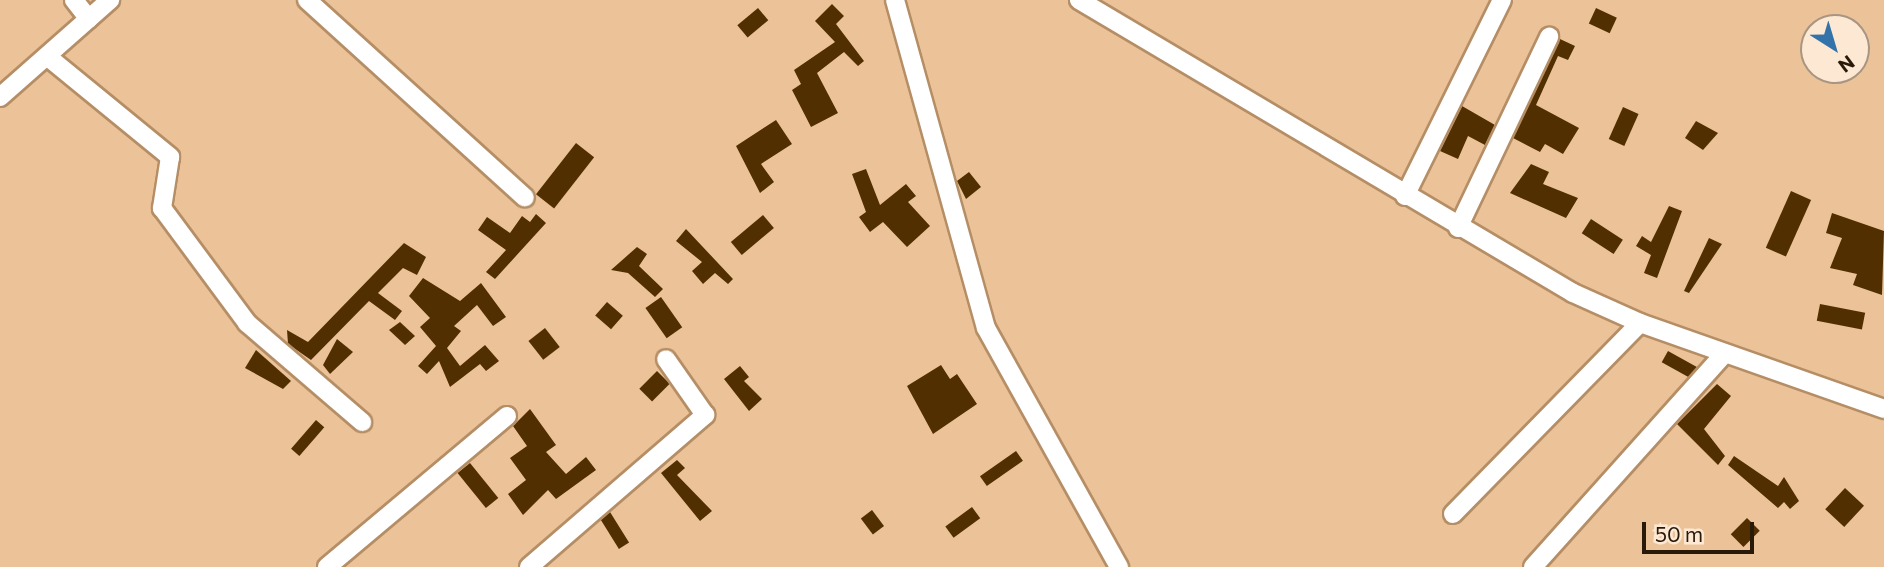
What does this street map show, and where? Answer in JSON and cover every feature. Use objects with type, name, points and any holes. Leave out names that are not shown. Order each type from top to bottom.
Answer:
[{"type":"street","points":[[74,0],[89,19]]},
{"type":"street","points":[[0,97],[110,0]]},
{"type":"street","points":[[307,0],[525,198]]},
{"type":"street","points":[[894,0],[986,328],[1119,567]]},
{"type":"street","points":[[1079,0],[1458,228],[1640,323],[1884,409]]},
{"type":"street","points":[[1405,196],[1502,0]]},
{"type":"street","points":[[1458,228],[1549,37]]},
{"type":"street","points":[[48,57],[170,157],[159,202],[228,298],[257,332],[362,422]]},
{"type":"street","points":[[1453,514],[1640,323]]},
{"type":"street","points":[[1533,567],[1724,354]]},
{"type":"street","points":[[529,567],[705,415],[666,359]]},
{"type":"street","points":[[327,567],[508,416]]},
{"type":"building","points":[[832,4],[844,16],[836,24],[864,61],[858,66],[844,52],[817,73],[838,113],[811,127],[792,90],[801,84],[794,70],[835,42],[815,21]]},
{"type":"building","points":[[758,8],[768,20],[748,38],[737,25]]},
{"type":"building","points":[[1596,8],[1617,18],[1610,33],[1589,23]]},
{"type":"building","points":[[1560,39],[1575,46],[1568,60],[1558,56],[1536,105],[1579,128],[1563,154],[1545,144],[1540,152],[1513,138]]},
{"type":"building","points":[[1462,106],[1495,125],[1485,145],[1468,136],[1458,159],[1440,151]]},
{"type":"building","points":[[1623,107],[1639,114],[1624,146],[1609,139]]},
{"type":"building","points":[[776,120],[792,144],[761,164],[774,182],[760,193],[736,146]]},
{"type":"building","points":[[1696,121],[1718,133],[1703,150],[1685,138]]},
{"type":"building","points":[[576,143],[594,157],[554,208],[536,194]]},
{"type":"building","points":[[1531,164],[1549,172],[1543,184],[1578,198],[1566,218],[1510,193]]},
{"type":"building","points":[[866,169],[880,205],[906,184],[916,196],[908,202],[930,226],[907,247],[883,222],[870,232],[859,217],[866,212],[852,174]]},
{"type":"building","points":[[969,172],[981,187],[966,199],[957,181]]},
{"type":"building","points":[[1791,191],[1811,200],[1786,257],[1766,248]]},
{"type":"building","points":[[1669,206],[1682,211],[1657,278],[1644,273],[1651,255],[1636,246],[1642,236],[1651,242]]},
{"type":"building","points":[[1832,213],[1884,231],[1882,295],[1853,285],[1857,274],[1830,268],[1842,238],[1826,233]]},
{"type":"building","points":[[536,214],[546,223],[495,279],[486,272],[506,250],[478,230],[487,217],[510,233],[522,216],[530,222]]},
{"type":"building","points":[[763,215],[774,228],[742,255],[731,242]]},
{"type":"building","points":[[1591,219],[1623,240],[1614,254],[1582,233]]},
{"type":"building","points":[[686,229],[733,279],[728,284],[715,273],[703,284],[692,271],[702,262],[676,241]]},
{"type":"building","points":[[1709,238],[1722,244],[1689,293],[1684,291]]},
{"type":"building","points":[[404,243],[426,257],[417,275],[403,268],[378,293],[402,311],[395,320],[369,301],[311,360],[288,344],[287,330],[308,342]]},
{"type":"building","points":[[637,247],[647,254],[639,266],[663,289],[655,297],[628,273],[611,270]]},
{"type":"building","points":[[423,278],[460,301],[481,283],[506,317],[493,326],[477,305],[454,326],[461,331],[447,348],[460,366],[485,345],[499,361],[486,371],[480,364],[450,387],[439,361],[427,374],[418,366],[436,346],[420,327],[430,318],[409,296]]},
{"type":"building","points":[[661,297],[682,327],[667,338],[645,308]]},
{"type":"building","points":[[607,302],[623,316],[611,329],[595,316]]},
{"type":"building","points":[[1820,304],[1865,313],[1862,329],[1817,321]]},
{"type":"building","points":[[400,322],[415,336],[405,345],[389,330]]},
{"type":"building","points":[[545,328],[560,347],[543,360],[528,341]]},
{"type":"building","points":[[337,339],[353,352],[330,374],[323,365]]},
{"type":"building","points":[[256,350],[291,381],[283,389],[245,368]]},
{"type":"building","points":[[1668,351],[1697,367],[1691,378],[1662,362]]},
{"type":"building","points":[[941,365],[950,379],[957,374],[977,404],[933,434],[907,386]]},
{"type":"building","points":[[740,366],[749,377],[744,381],[762,399],[749,411],[724,379]]},
{"type":"building","points":[[657,371],[670,384],[652,401],[639,389]]},
{"type":"building","points":[[1717,384],[1731,396],[1704,429],[1725,456],[1718,465],[1677,424]]},
{"type":"building","points":[[530,409],[556,445],[546,452],[566,474],[586,457],[596,470],[556,499],[548,490],[523,515],[508,494],[526,480],[510,458],[527,446],[513,426]]},
{"type":"building","points":[[316,420],[324,427],[299,456],[291,449]]},
{"type":"building","points":[[1016,451],[1023,461],[987,486],[980,476]]},
{"type":"building","points":[[1734,456],[1778,486],[1784,477],[1799,501],[1790,509],[1784,502],[1778,508],[1728,465]]},
{"type":"building","points":[[677,460],[685,468],[677,475],[712,511],[700,521],[661,473]]},
{"type":"building","points":[[470,463],[498,498],[486,508],[458,473]]},
{"type":"building","points":[[1845,488],[1864,506],[1844,527],[1825,509]]},
{"type":"building","points":[[972,507],[980,518],[954,538],[945,526]]},
{"type":"building","points":[[872,510],[884,526],[873,534],[861,518]]},
{"type":"building","points":[[610,512],[629,543],[619,549],[600,518]]},
{"type":"building","points":[[1747,518],[1760,531],[1743,547],[1731,534]]}]
